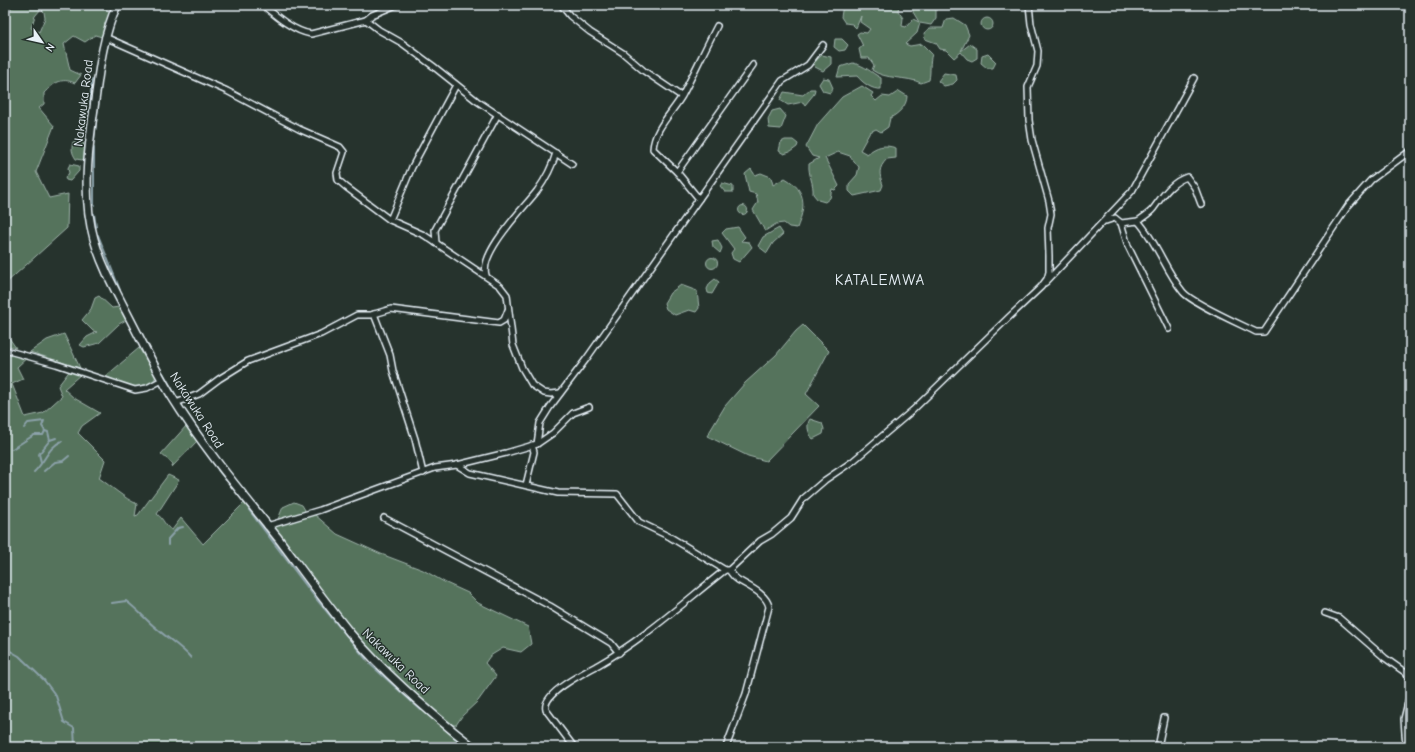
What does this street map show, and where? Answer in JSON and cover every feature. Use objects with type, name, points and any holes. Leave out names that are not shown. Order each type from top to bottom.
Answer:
[{"type":"main road","name":"Nakawuka Road","points":[[117,5],[105,37],[96,82],[89,145],[87,186],[90,224],[98,251],[111,281],[162,380],[214,459],[351,634],[393,677],[473,747]]},
{"type":"main road","points":[[460,747],[466,742]]},
{"type":"street","points":[[263,5],[294,27],[311,34],[366,20],[372,15],[396,5]]},
{"type":"street","points":[[561,5],[570,16],[590,32],[623,53],[644,71],[681,96]]},
{"type":"street","points":[[1029,5],[1031,24],[1038,51],[1037,66],[1028,86],[1029,120],[1032,140],[1049,201],[1051,214],[1048,228],[1049,272],[1041,287]]},
{"type":"street","points":[[366,20],[421,57],[456,85],[572,164]]},
{"type":"street","points":[[699,199],[677,172],[653,149],[653,143],[658,131],[681,96],[717,26]]},
{"type":"street","points":[[105,37],[220,87],[299,129],[340,147],[344,152],[337,173],[338,180],[390,220],[424,234],[500,286],[507,295],[513,345],[522,368],[532,385],[548,394],[551,398],[552,404]]},
{"type":"street","points":[[526,485],[540,423],[552,404],[782,81],[808,65],[823,45]]},
{"type":"street","points":[[677,172],[753,66]]},
{"type":"street","points":[[574,747],[546,710],[546,700],[570,681],[619,653],[727,570],[760,541],[772,534],[791,518],[803,499],[825,480],[853,461],[913,410],[992,332],[1041,287],[1105,222],[1132,191],[1194,78]]},
{"type":"street","points":[[390,220],[412,167],[456,85]]},
{"type":"street","points":[[424,234],[428,235],[435,230],[498,114]]},
{"type":"street","points":[[1138,221],[1148,232],[1184,293],[1197,302],[1256,332],[1264,332],[1348,206],[1371,180],[1410,151]]},
{"type":"street","points":[[486,275],[484,265],[502,233],[538,189],[549,172],[556,153]]},
{"type":"street","points":[[1105,222],[1115,218],[1121,222],[1138,221],[1152,210],[1160,198],[1178,180],[1186,177],[1195,188],[1201,204]]},
{"type":"street","points":[[1121,222],[1128,246],[1169,329]]},
{"type":"street","points":[[435,230],[436,243]]},
{"type":"street","points":[[475,268],[484,265]]},
{"type":"street","points":[[176,403],[196,396],[218,378],[248,361],[321,334],[357,315],[374,314],[391,309],[499,323],[504,320],[508,309]]},
{"type":"street","points":[[374,314],[390,355],[393,371],[415,439],[423,472]]},
{"type":"street","points":[[5,350],[56,364],[135,390],[147,388],[162,380]]},
{"type":"street","points":[[548,394],[560,393]]},
{"type":"street","points":[[267,526],[320,510],[435,468],[457,465],[535,445],[553,434],[573,413],[589,407]]},
{"type":"street","points":[[457,465],[470,473],[558,492],[613,492],[617,494],[639,522],[670,537],[727,570],[737,580],[745,583],[764,598],[769,607],[746,694],[726,747]]},
{"type":"street","points":[[384,518],[550,606],[611,643],[619,653]]},
{"type":"street","points":[[1325,613],[1339,618],[1385,658],[1406,673],[1410,680]]},
{"type":"street","points":[[1406,747],[1404,719],[1410,694]]},
{"type":"street","points":[[1158,747],[1164,718]]},
{"type":"green space","points":[[16,5],[97,5],[105,8],[111,13],[102,37],[95,35],[85,42],[74,36],[64,44],[70,70],[81,75],[75,83],[70,81],[62,81],[51,86],[44,93],[44,104],[39,108],[54,126],[36,172],[49,198],[68,194],[67,228],[5,284],[5,37],[9,33],[5,30],[5,13]],"holes":[[[41,9],[44,12],[45,18],[39,32],[31,28],[35,16]]]},
{"type":"green space","points":[[843,5],[863,5],[863,8],[864,5],[899,5],[898,11],[903,18],[902,26],[906,27],[913,19],[919,22],[913,12],[913,5],[936,5],[936,18],[931,25],[920,23],[917,33],[905,44],[910,46],[922,44],[932,54],[929,80],[921,83],[909,79],[890,77],[872,70],[874,65],[869,58],[861,58],[859,49],[863,46],[857,34],[860,32],[867,33],[870,29],[860,22],[861,16],[856,28],[852,24],[845,23],[841,17]]},
{"type":"green space","points":[[954,18],[965,25],[969,35],[961,51],[970,44],[977,49],[977,58],[972,61],[967,59],[961,52],[954,58],[946,50],[940,49],[936,43],[925,39],[924,33],[930,28],[943,28],[946,19]]},
{"type":"green space","points":[[985,18],[989,18],[993,24],[989,30],[985,30],[981,26],[981,22]]},
{"type":"green space","points":[[835,39],[842,39],[848,45],[845,50],[839,51],[834,47]]},
{"type":"green space","points":[[988,54],[996,62],[993,68],[987,68],[981,63],[982,56]]},
{"type":"green space","points":[[822,55],[831,57],[831,64],[823,71],[815,67],[813,63]]},
{"type":"green space","points":[[853,63],[865,67],[881,78],[881,89],[868,86],[857,76],[837,77],[840,67]]},
{"type":"green space","points":[[944,73],[956,75],[957,80],[953,84],[944,86],[938,81]]},
{"type":"green space","points":[[823,78],[829,79],[833,88],[830,93],[823,91],[819,84]]},
{"type":"green space","points":[[862,86],[873,93],[871,96],[876,101],[882,96],[890,97],[899,91],[907,96],[907,100],[902,109],[890,118],[888,127],[881,132],[876,129],[870,132],[860,150],[867,154],[881,146],[892,147],[896,148],[896,158],[887,159],[882,165],[880,174],[883,185],[881,190],[854,196],[849,191],[849,184],[857,175],[859,167],[850,156],[838,152],[825,158],[839,186],[835,190],[832,189],[830,198],[825,202],[818,200],[813,194],[809,164],[819,158],[812,156],[806,147],[818,124],[842,97]]},
{"type":"green space","points":[[810,89],[815,89],[814,94],[805,105],[803,102],[788,105],[780,100],[784,92],[803,95]]},
{"type":"green space","points":[[780,109],[786,116],[781,129],[769,128],[768,119],[772,111]]},
{"type":"green space","points":[[79,129],[83,130],[83,143],[87,156],[82,160],[76,159],[72,149],[73,142],[79,141]]},
{"type":"green space","points":[[785,140],[793,140],[798,144],[797,147],[790,152],[784,154],[779,151],[781,142]]},
{"type":"green space","points":[[70,164],[79,166],[79,171],[70,181],[66,180],[65,178],[69,173],[68,168]]},
{"type":"green space","points":[[751,169],[755,175],[761,173],[771,177],[773,185],[785,178],[798,188],[803,200],[803,207],[797,228],[789,227],[784,223],[776,224],[765,231],[753,210],[758,202],[756,194],[749,192],[745,174]]},
{"type":"green space","points":[[722,183],[733,186],[733,192],[725,192],[720,186]]},
{"type":"green space","points":[[743,205],[748,210],[743,215],[738,210]]},
{"type":"green space","points":[[738,227],[745,237],[741,241],[749,242],[752,247],[739,262],[733,259],[731,253],[734,249],[722,233],[726,229]]},
{"type":"green space","points":[[779,228],[783,234],[773,243],[767,253],[758,246],[763,237]]},
{"type":"green space","points":[[718,240],[722,248],[720,253],[713,247],[712,241]]},
{"type":"green space","points":[[712,257],[716,259],[718,263],[716,267],[712,269],[708,267],[706,263],[708,259]]},
{"type":"green space","points":[[715,279],[719,282],[712,294],[708,293],[707,289],[710,283]]},
{"type":"green space","points":[[681,285],[697,291],[699,308],[696,312],[689,310],[675,315],[666,309],[664,303],[670,293]]},
{"type":"green space","points":[[99,296],[112,308],[119,307],[126,320],[119,324],[99,343],[84,347],[80,345],[87,337],[97,332],[93,331],[82,320],[91,309],[95,298]]},
{"type":"green space","points":[[803,325],[829,351],[806,394],[819,406],[766,461],[748,456],[707,436],[725,406],[745,383],[776,355]]},
{"type":"green space","points":[[5,332],[16,348],[5,345]]},
{"type":"green space","points":[[64,334],[80,368],[30,352],[47,340]]},
{"type":"green space","points":[[139,348],[156,376],[152,383],[146,387],[133,387],[106,376]]},
{"type":"green space","points":[[5,349],[30,355],[17,367],[23,379],[12,384],[25,417],[43,413],[62,396],[58,386],[71,369],[81,374],[64,389],[74,398],[100,413],[82,426],[78,433],[105,460],[99,478],[123,496],[137,504],[135,516],[138,515],[168,475],[179,480],[157,514],[172,530],[181,518],[203,544],[245,502],[314,596],[370,664],[459,743],[455,747],[5,747]]},
{"type":"green space","points":[[810,419],[822,423],[824,429],[823,434],[813,439],[808,429]]},
{"type":"green space","points":[[187,425],[198,440],[172,467],[173,464],[161,454]]},
{"type":"green space","points":[[294,502],[302,505],[305,510],[303,516],[314,514],[337,534],[381,554],[423,570],[468,593],[478,603],[528,627],[531,644],[521,652],[503,648],[490,656],[485,663],[496,676],[478,701],[462,716],[456,725],[452,725],[381,661],[333,607],[274,529],[283,507]]},
{"type":"waterway","points":[[95,5],[105,8]]},
{"type":"waterway","points":[[104,59],[109,41]]},
{"type":"waterway","points":[[94,140],[101,79]]},
{"type":"waterway","points":[[90,104],[92,80]]},
{"type":"waterway","points":[[86,150],[89,109]]},
{"type":"waterway","points":[[94,148],[94,205]]},
{"type":"waterway","points":[[94,214],[96,227]]},
{"type":"waterway","points":[[98,235],[120,290]]},
{"type":"waterway","points":[[163,373],[179,401]]},
{"type":"waterway","points":[[181,405],[207,442]]},
{"type":"waterway","points":[[12,449],[34,435],[43,435],[45,431],[42,426],[44,421],[28,423],[24,428]]},
{"type":"waterway","points":[[188,427],[195,438]]},
{"type":"waterway","points":[[45,431],[48,432],[50,440]]},
{"type":"waterway","points":[[41,462],[39,454],[50,440],[56,438]]},
{"type":"waterway","points":[[34,472],[53,447],[62,441]]},
{"type":"waterway","points":[[198,442],[216,466]]},
{"type":"waterway","points":[[44,471],[55,462],[63,461],[69,456]]},
{"type":"waterway","points":[[218,470],[226,480]]},
{"type":"waterway","points":[[249,510],[314,596],[366,659]]},
{"type":"waterway","points":[[168,545],[168,539],[178,528],[183,527]]},
{"type":"waterway","points":[[112,603],[126,601],[191,658]]},
{"type":"waterway","points":[[5,648],[19,656],[44,680],[56,696],[64,722],[74,728],[75,747]]},
{"type":"waterway","points":[[370,664],[421,710]]},
{"type":"waterway","points":[[427,714],[437,722]]},
{"type":"waterway","points":[[452,735],[459,743]]},
{"type":"district","name":"KATALEMWA","points":[[880,280]]}]
